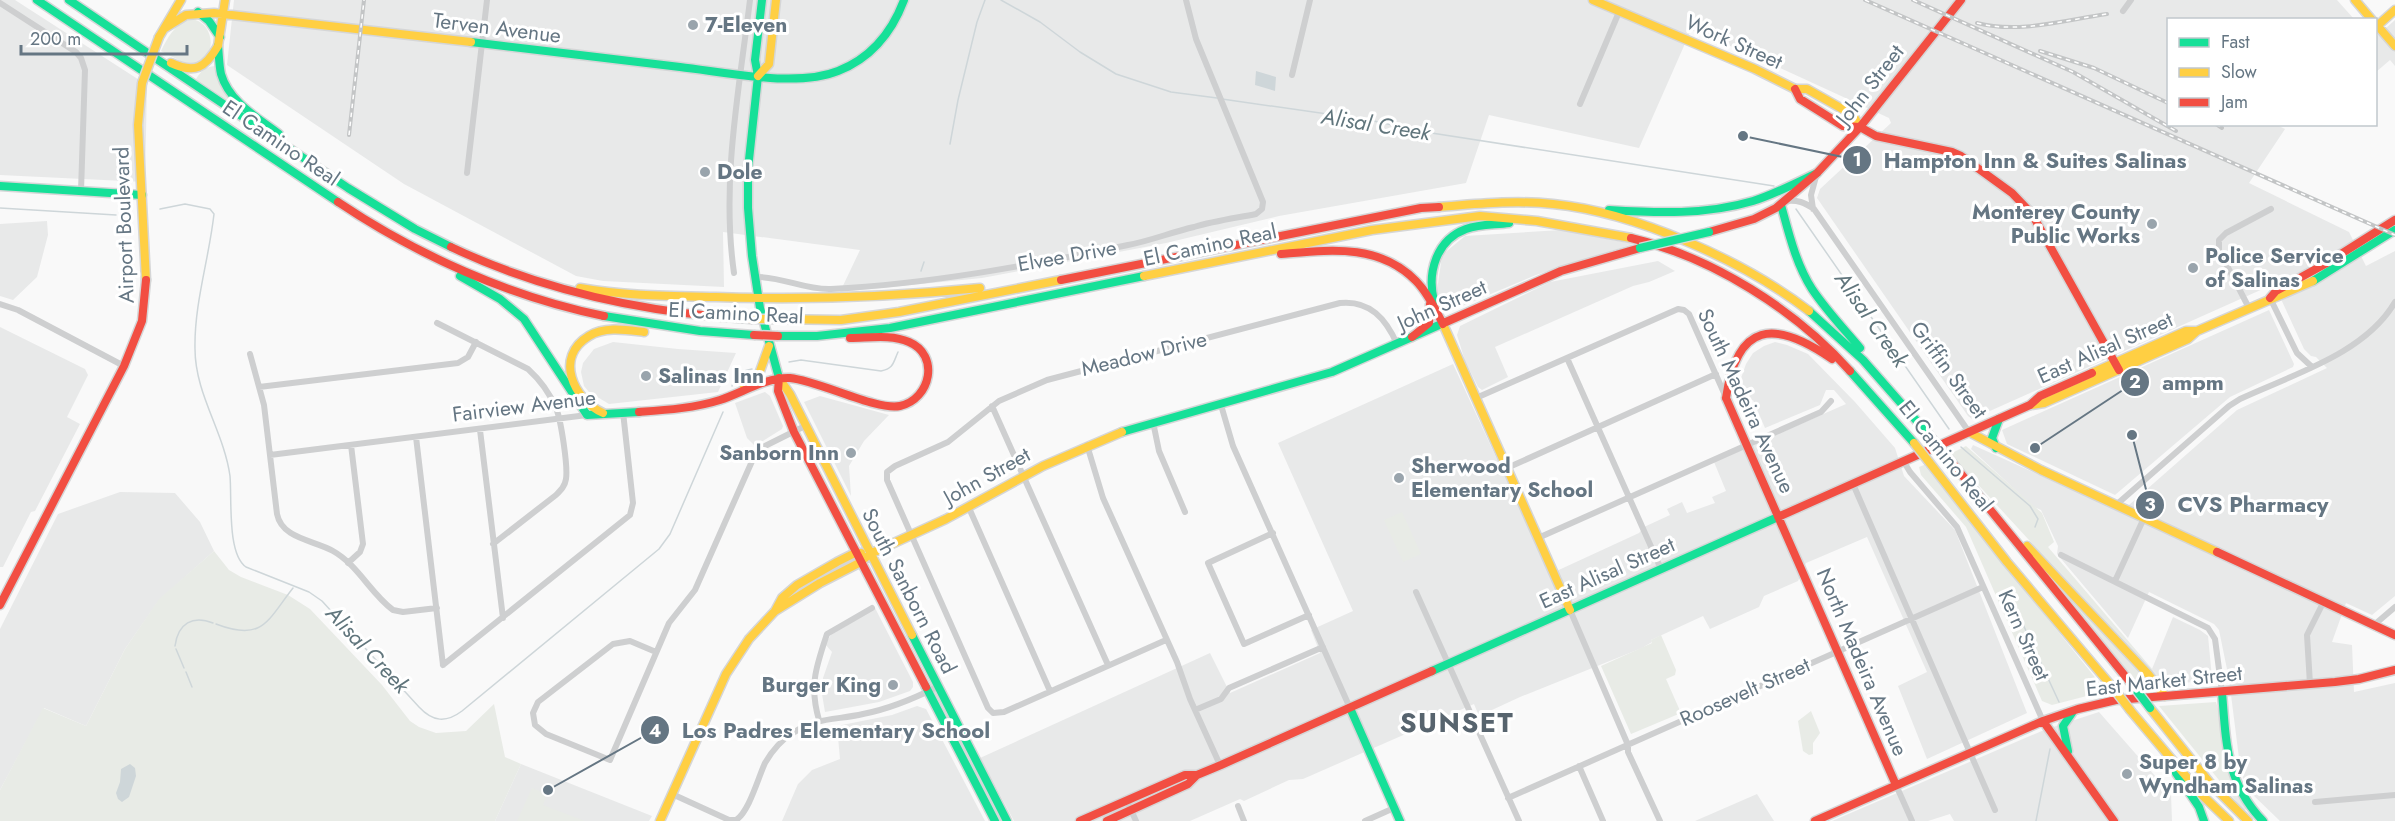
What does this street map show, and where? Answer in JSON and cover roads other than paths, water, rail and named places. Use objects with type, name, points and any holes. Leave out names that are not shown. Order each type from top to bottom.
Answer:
[{"type":"main road","name":"El Camino Real","points":[[37,0],[323,193],[419,250],[486,281],[554,304],[625,322],[697,332],[754,336],[817,336],[890,328],[1372,230],[1441,219],[1480,216],[1537,221],[1647,242],[1705,266],[1749,288],[1788,314],[1827,345],[1914,443],[2007,562],[2130,710],[2201,794],[2229,821]]},
{"type":"main road","name":"El Camino Real","points":[[69,0],[333,178],[418,231],[492,266],[559,289],[629,306],[699,316],[751,319],[853,318],[899,312],[1421,208],[1497,203],[1552,204],[1591,210],[1659,231],[1745,269],[1786,294],[1812,313],[1875,370],[2210,783],[2248,821]]},
{"type":"main road","name":"Airport Boulevard","points":[[0,605],[138,335],[146,305],[147,275],[139,102],[147,64],[168,17],[181,0]]},
{"type":"main road","points":[[225,0],[219,42],[220,73],[233,95],[333,178]]},
{"type":"main road","name":"South Sanborn Road","points":[[762,0],[755,60],[758,76],[748,169],[749,226],[758,299],[778,378],[778,391],[794,432],[855,553],[995,821]]},
{"type":"main road","name":"South Sanborn Road","points":[[758,76],[768,64],[776,0]]},
{"type":"main road","points":[[758,76],[799,79],[823,76],[841,70],[866,56],[878,45],[896,21],[904,0]]},
{"type":"main road","name":"Work Street","points":[[1593,0],[1755,69],[1795,90],[1807,89],[1853,115],[1860,127]]},
{"type":"main road","name":"John Street","points":[[775,611],[827,579],[861,563],[870,554],[969,508],[1024,476],[1086,445],[1153,422],[1302,382],[1397,344],[1561,271],[1754,219],[1783,203],[1817,173],[1860,127],[1961,0]]},
{"type":"main road","points":[[2355,0],[2370,18]]},
{"type":"main road","points":[[2377,23],[2395,10]]},
{"type":"main road","points":[[197,12],[209,21],[219,42]]},
{"type":"main road","name":"Terven Avenue","points":[[165,28],[176,18],[197,12],[223,13],[758,76]]},
{"type":"main road","points":[[2377,26],[2395,46]]},
{"type":"main road","points":[[113,29],[176,65],[190,69],[204,66],[219,42]]},
{"type":"main road","name":"Work Street","points":[[1795,90],[1800,99],[1843,126],[1860,127],[1876,136],[1952,152],[1970,161],[2012,194],[2032,214],[2116,366]]},
{"type":"main road","points":[[1591,210],[1662,214],[1730,207],[1773,194],[1817,173]]},
{"type":"main road","points":[[0,186],[142,195]]},
{"type":"main road","points":[[1783,203],[1794,252],[1808,281],[1826,308],[1868,357],[1875,370]]},
{"type":"main road","name":"East Alisal Street","points":[[2270,298],[2276,291],[2325,264],[2395,220]]},
{"type":"main road","points":[[1537,221],[1471,227],[1451,237],[1440,249],[1432,271],[1431,293],[1570,610]]},
{"type":"main road","name":"East Alisal Street","points":[[1107,821],[1188,784],[1197,775],[1999,419],[2031,405],[2044,403],[2116,366],[2188,339],[2197,331],[2270,298],[2280,297],[2395,230]]},
{"type":"main road","points":[[1245,256],[1342,249],[1372,254],[1404,270],[1416,281],[1443,324]]},
{"type":"main road","points":[[419,250],[500,299],[520,315],[534,332],[587,416]]},
{"type":"main road","points":[[492,266],[604,292],[758,299],[859,299],[984,288],[1011,288]]},
{"type":"main road","points":[[1412,337],[1426,327],[1430,321],[1431,309],[1426,296]]},
{"type":"main road","points":[[606,414],[597,411],[587,403],[571,379],[571,357],[581,341],[593,334],[610,331],[697,332]]},
{"type":"main road","points":[[1726,398],[1729,372],[1737,353],[1754,338],[1772,333],[1788,334],[1812,344],[1863,383]]},
{"type":"main road","points":[[778,378],[793,378],[891,407],[912,403],[926,388],[930,376],[928,364],[922,351],[910,343],[894,339],[817,336]]},
{"type":"main road","points":[[736,395],[759,374],[769,346]]},
{"type":"main road","name":"South Sanborn Road","points":[[778,378],[790,394],[1007,821]]},
{"type":"main road","name":"Fairview Avenue","points":[[587,416],[704,403],[736,395],[778,378]]},
{"type":"main road","name":"South Madeira Avenue","points":[[1726,398],[1780,516]]},
{"type":"main road","points":[[1996,448],[1992,438],[1999,419]]},
{"type":"main road","name":"Griffin Street","points":[[1970,432],[1996,448],[2395,635]]},
{"type":"main road","name":"North Madeira Avenue","points":[[1780,516],[1896,785]]},
{"type":"main road","points":[[1995,516],[2010,527],[2091,616],[2148,674],[2165,696]]},
{"type":"main road","name":"John Street","points":[[660,821],[726,674],[749,639],[775,611],[782,598],[797,585],[855,553],[870,554]]},
{"type":"main road","name":"East Market Street","points":[[1815,821],[1970,752],[2078,709],[2116,700],[2359,679],[2395,670]]},
{"type":"main road","points":[[2222,692],[2229,763],[2234,781],[2249,807],[2263,821]]},
{"type":"main road","points":[[1350,708],[1400,821]]},
{"type":"main road","points":[[2070,759],[2062,725],[2066,717],[2078,709]]},
{"type":"main road","name":"Kern Street","points":[[2043,721],[2114,821]]},
{"type":"main road","points":[[2146,728],[2199,807],[2204,821]]},
{"type":"main road","name":"East Alisal Street","points":[[1080,821],[1185,775],[1197,775]]},
{"type":"street","points":[[467,174],[487,0]]},
{"type":"street","points":[[734,273],[730,237],[730,166],[750,0]]},
{"type":"street","name":"Elvee Drive","points":[[755,277],[768,276],[808,288],[828,289],[884,284],[999,269],[1131,245],[1196,226],[1256,214],[1262,209],[1263,202],[1196,39],[1186,0]]},
{"type":"street","points":[[1292,75],[1310,0]]},
{"type":"street","points":[[2123,11],[2131,0]]},
{"type":"street","points":[[0,3],[76,52],[84,63],[81,191]]},
{"type":"street","points":[[1580,104],[1619,12]]},
{"type":"street","points":[[1814,209],[1811,195],[1817,173]]},
{"type":"street","points":[[1783,203],[1796,200],[1805,202],[1814,209]]},
{"type":"street","name":"Griffin Street","points":[[1814,209],[1970,432]]},
{"type":"street","points":[[2249,308],[2219,250],[2219,240],[2226,233],[2271,209]]},
{"type":"street","points":[[2270,298],[2297,353],[2312,367]]},
{"type":"street","points":[[2116,505],[2229,406],[2349,348],[2387,315],[2395,302]]},
{"type":"street","name":"Meadow Drive","points":[[911,535],[887,480],[887,472],[892,467],[948,442],[992,406],[1029,387],[1065,374],[1340,303],[1359,304],[1375,311],[1387,323],[1397,344]]},
{"type":"street","points":[[0,304],[24,313],[124,366]]},
{"type":"street","name":"South Madeira Avenue","points":[[1567,358],[1674,310],[1681,309],[1689,314],[1726,398]]},
{"type":"street","points":[[438,323],[516,361],[533,374],[553,402],[560,420],[566,472],[564,486],[556,495],[493,544]]},
{"type":"street","points":[[259,387],[458,363],[468,357],[476,342]]},
{"type":"street","points":[[249,354],[264,405],[277,514],[282,526],[291,533],[334,551],[393,610],[403,612],[437,608]]},
{"type":"street","points":[[1476,398],[1567,358],[1661,569]]},
{"type":"street","points":[[1507,468],[1716,374]]},
{"type":"street","points":[[1538,538],[1821,412],[1831,401]]},
{"type":"street","points":[[1221,405],[1233,446],[1350,708]]},
{"type":"street","points":[[992,406],[1108,665]]},
{"type":"street","points":[[416,437],[443,665],[624,522],[632,513],[633,499],[623,412]]},
{"type":"street","name":"Fairview Avenue","points":[[270,455],[587,416]]},
{"type":"street","points":[[1153,422],[1159,451],[1185,512]]},
{"type":"street","points":[[656,652],[630,641],[613,644],[538,702],[533,713],[535,725],[546,734],[610,760],[673,616],[694,590],[753,459],[765,447],[805,426]]},
{"type":"street","points":[[480,430],[502,618]]},
{"type":"street","points":[[348,563],[360,552],[363,544],[351,445]]},
{"type":"street","points":[[1086,445],[1103,498],[1220,765]]},
{"type":"street","name":"Kern Street","points":[[1904,462],[1957,527],[2043,721]]},
{"type":"street","points":[[1853,484],[1995,810]]},
{"type":"street","points":[[969,508],[1050,691]]},
{"type":"street","points":[[2115,581],[2144,518]]},
{"type":"street","points":[[1273,533],[1208,563],[1244,644],[1309,615]]},
{"type":"street","points":[[911,535],[988,708],[995,714],[1166,640]]},
{"type":"street","points":[[2061,555],[2208,628],[2215,639],[2222,692]]},
{"type":"street","name":"Roosevelt Street","points":[[1508,798],[1983,587]]},
{"type":"street","points":[[1416,592],[1519,821]]},
{"type":"street","points":[[2310,684],[2307,635],[2324,601]]},
{"type":"street","points":[[2374,624],[2395,607]]},
{"type":"street","points":[[819,720],[813,681],[827,634],[872,608]]},
{"type":"street","points":[[1570,610],[1628,745],[1628,752],[1660,821]]},
{"type":"street","points":[[1195,710],[1221,699],[1229,688],[1323,647]]},
{"type":"street","points":[[672,794],[729,820],[738,819],[744,813],[766,761],[776,747],[796,731],[819,720],[855,716],[885,709],[937,687]]},
{"type":"street","points":[[1579,766],[1603,821]]},
{"type":"street","name":"North Madeira Avenue","points":[[1896,785],[1912,821]]},
{"type":"street","points":[[2315,802],[2395,795]]},
{"type":"street","points":[[1127,801],[1136,821]]},
{"type":"street","points":[[1238,806],[1244,821]]},
{"type":"street","points":[[1365,821],[1394,808]]},
{"type":"waterway","name":"Alisal Creek","points":[[950,144],[958,100],[977,22],[985,0]]},
{"type":"waterway","name":"Alisal Creek","points":[[1001,0],[1040,22],[1080,52],[1116,74],[1171,92],[1217,98]]},
{"type":"waterway","name":"Alisal Creek","points":[[1222,99],[1369,120],[1425,132],[1774,186]]},
{"type":"waterway","name":"Alisal Creek","points":[[160,209],[185,204],[210,209],[214,214],[199,298],[195,332],[196,366],[204,397],[227,460],[233,539],[240,560],[246,567],[309,592],[322,601],[429,716],[445,719],[462,711],[659,549],[670,534],[723,412]]},
{"type":"waterway","name":"Alisal Creek","points":[[0,208],[116,215]]},
{"type":"waterway","name":"Alisal Creek","points":[[1796,209],[1949,429]]},
{"type":"waterway","name":"Alisal Creek","points":[[921,271],[924,262]]},
{"type":"waterway","name":"Alisal Creek","points":[[789,362],[801,360],[881,371],[891,367],[898,352]]},
{"type":"waterway","name":"Alisal Creek","points":[[732,386],[739,374],[752,369]]},
{"type":"waterway","name":"Alisal Creek","points":[[1961,447],[2030,506],[2038,519],[2035,527]]},
{"type":"waterway","points":[[216,624],[244,631],[254,629],[270,619],[293,588]]},
{"type":"waterway","name":"Alisal Creek","points":[[2008,592],[2059,702]]},
{"type":"waterway","points":[[175,646],[179,632],[188,623],[199,620],[213,623]]},
{"type":"waterway","points":[[176,649],[184,668]]},
{"type":"waterway","points":[[186,672],[192,687]]},
{"type":"waterway","name":"Alisal Creek","points":[[2036,821],[2050,749]]},
{"type":"railway","points":[[349,135],[364,0]]},
{"type":"railway","points":[[1865,0],[2395,235]]},
{"type":"railway","points":[[1913,0],[2073,72],[2167,126]]},
{"type":"railway","points":[[1977,23],[2026,27],[2107,14]]},
{"type":"railway","points":[[2040,51],[2094,68],[2167,103]]},
{"type":"railway","points":[[2167,126],[2176,131]]},
{"type":"place","name":"7-Eleven","points":[[693,25]]},
{"type":"place","name":"Hampton Inn & Suites Salinas","points":[[1743,136]]},
{"type":"place","name":"Dole","points":[[705,172]]},
{"type":"place","name":"Monterey County Public Works","points":[[2152,224]]},
{"type":"place","name":"Police Service of Salinas","points":[[2193,268]]},
{"type":"place","name":"Salinas Inn","points":[[646,376]]},
{"type":"place","name":"CVS Pharmacy","points":[[2132,435]]},
{"type":"place","name":"ampm","points":[[2035,448]]},
{"type":"place","name":"Sanborn Inn","points":[[851,453]]},
{"type":"place","name":"Sherwood Elementary School","points":[[1399,478]]},
{"type":"place","name":"Burger King","points":[[893,685]]},
{"type":"place","name":"Super 8 by Wyndham Salinas","points":[[2127,774]]},
{"type":"place","name":"Los Padres Elementary School","points":[[548,790]]},
{"type":"district","name":"SUNSET","points":[[1457,723]]}]
